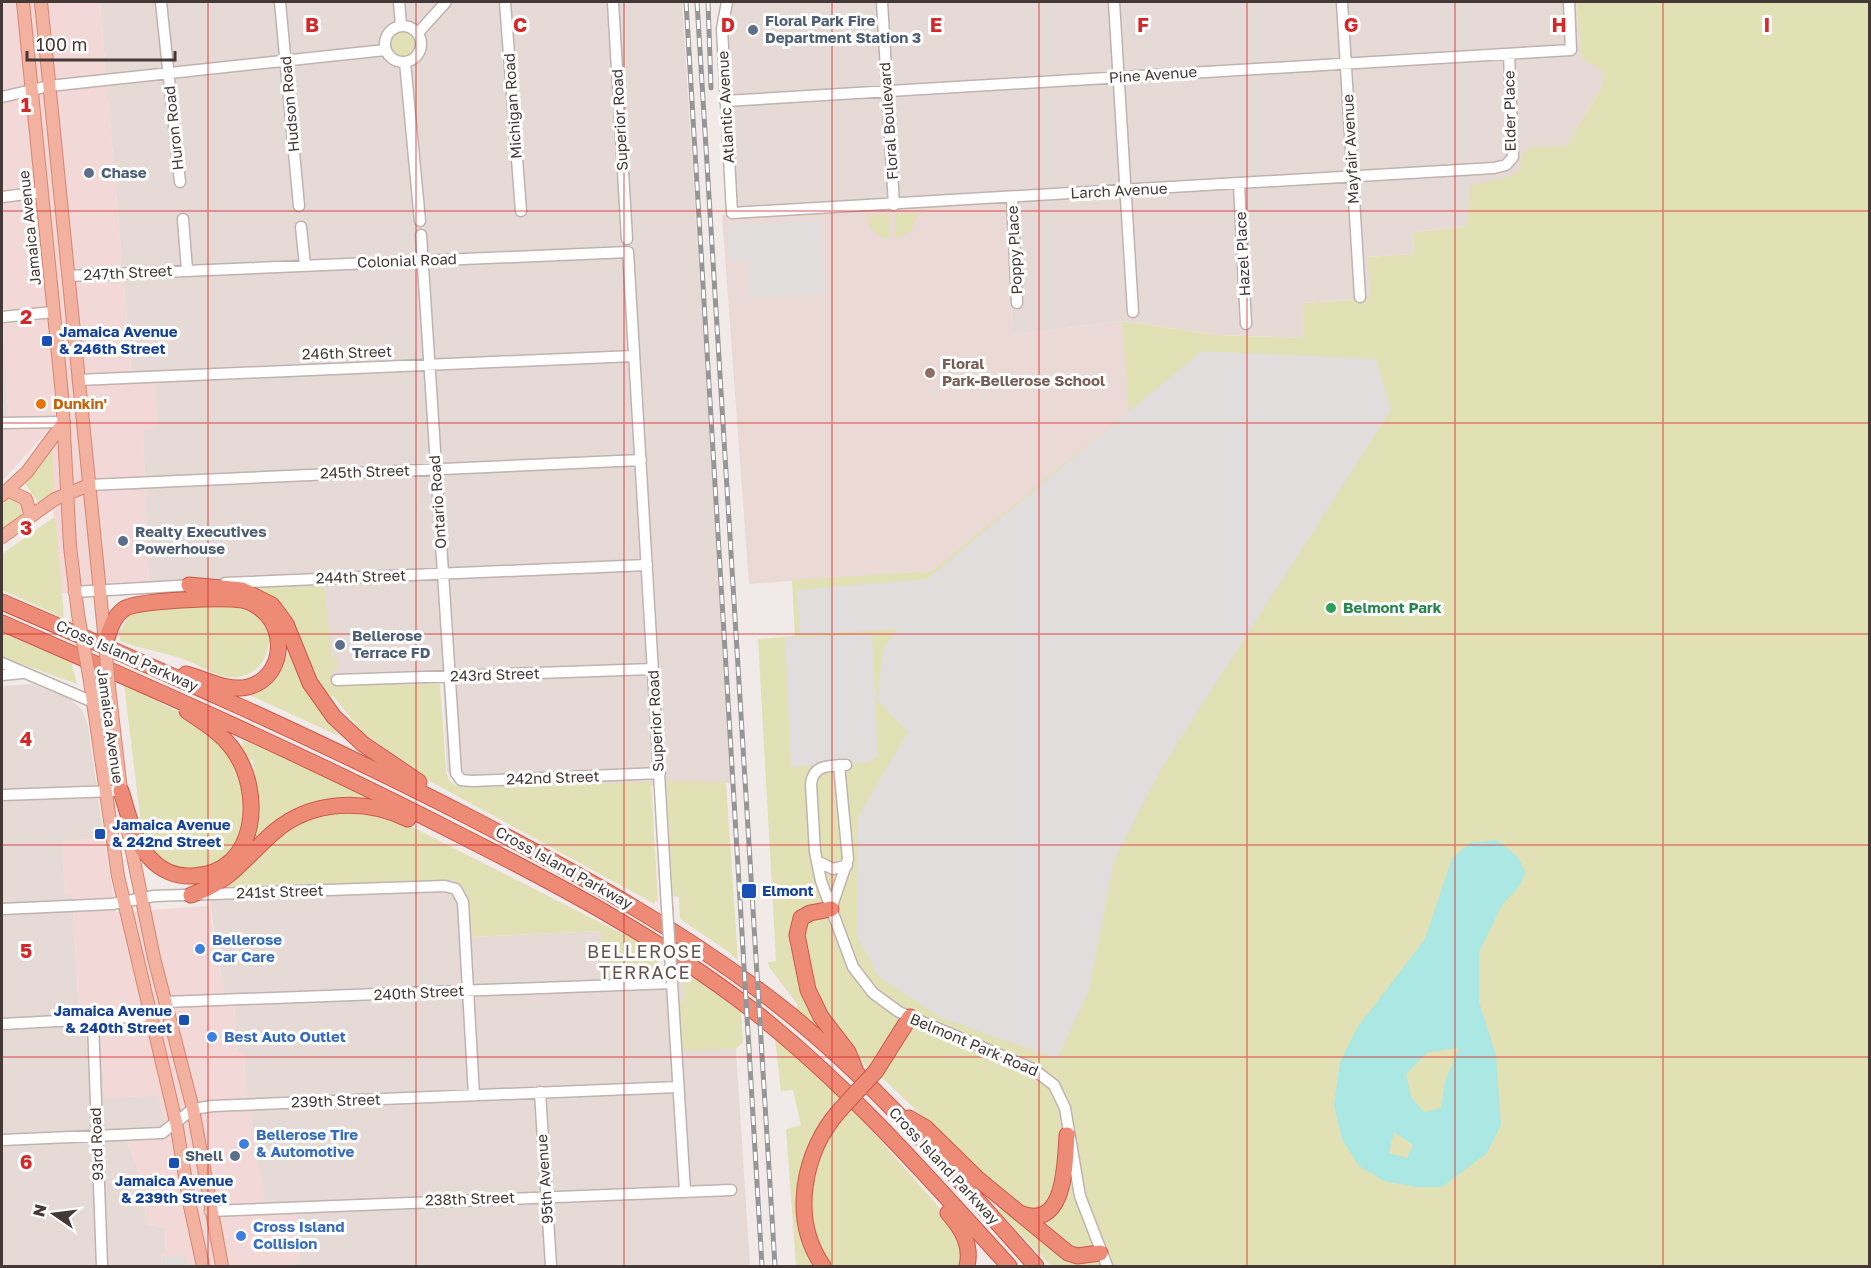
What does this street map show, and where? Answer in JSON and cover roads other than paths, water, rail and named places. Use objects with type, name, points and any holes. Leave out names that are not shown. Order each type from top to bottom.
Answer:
[{"type":"highway","points":[[189,585],[242,590],[272,605],[286,624],[310,683],[338,722],[363,744],[474,819]]},
{"type":"highway","points":[[105,645],[107,628],[119,613],[136,604],[239,600],[251,603],[263,611],[273,622],[278,634],[279,654],[273,667],[259,682],[248,687],[220,685],[145,663]]},
{"type":"highway","name":"Cross Island Parkway","points":[[2,602],[145,663],[359,760],[613,894],[696,945],[783,1010],[891,1107],[1036,1266]]},
{"type":"highway","name":"Cross Island Parkway","points":[[2,623],[160,691],[291,752],[491,851],[632,928],[740,1001],[792,1043],[864,1108],[1009,1266]]},
{"type":"highway","points":[[121,791],[140,845],[156,864],[169,872],[192,876],[217,870],[231,861],[246,840],[251,823],[251,793],[237,755],[220,735],[160,691]]},
{"type":"highway","points":[[191,895],[228,878],[282,826],[303,814],[335,806],[358,805],[381,809],[427,829],[491,851]]},
{"type":"highway","points":[[831,909],[810,912],[801,918],[797,935],[801,960],[813,1003],[848,1052],[859,1078]]},
{"type":"highway","points":[[824,1266],[814,1249],[807,1226],[806,1185],[815,1148],[826,1126],[876,1071],[910,1017]]},
{"type":"highway","points":[[891,1107],[926,1128],[978,1179],[1068,1253],[1104,1260]]},
{"type":"highway","points":[[1017,1212],[1032,1216],[1053,1208],[1060,1192],[1067,1135]]},
{"type":"highway","points":[[932,1181],[946,1211],[965,1237],[969,1255],[967,1266]]},
{"type":"main road","name":"Jamaica Avenue","points":[[22,2],[64,422],[74,592],[90,681],[104,791],[123,902],[176,1122],[189,1206],[203,1266]]},
{"type":"main road","points":[[41,2],[99,590],[107,628]]},
{"type":"main road","points":[[44,225],[51,236],[57,268],[68,276]]},
{"type":"main road","name":"246th Street","points":[[60,381],[78,380]]},
{"type":"main road","points":[[4,493],[27,472],[64,422],[76,428],[84,436]]},
{"type":"main road","points":[[2,537],[67,493],[89,485]]},
{"type":"main road","points":[[4,493],[26,499],[31,516]]},
{"type":"main road","name":"Jamaica Avenue","points":[[105,645],[121,791],[140,899],[193,1109],[210,1211],[222,1266]]},
{"type":"street","name":"Huron Road","points":[[161,2],[180,182]]},
{"type":"street","name":"Hudson Road","points":[[280,2],[299,206]]},
{"type":"street","points":[[399,2],[401,25]]},
{"type":"street","points":[[418,33],[446,2]]},
{"type":"street","name":"Michigan Road","points":[[505,2],[521,211]]},
{"type":"street","name":"Superior Road","points":[[613,2],[627,239]]},
{"type":"street","name":"Atlantic Avenue","points":[[727,2],[722,29],[732,213]]},
{"type":"street","name":"Floral Boulevard","points":[[882,2],[894,205]]},
{"type":"street","points":[[1114,2],[1133,312]]},
{"type":"street","name":"Mayfair Avenue","points":[[1342,2],[1360,297]]},
{"type":"street","name":"Pine Avenue","points":[[725,101],[1571,50],[1569,2]]},
{"type":"street","points":[[401,25],[410,27],[418,33],[421,45],[416,57],[405,62],[393,59],[385,50],[387,34],[401,25]]},
{"type":"street","points":[[2,97],[49,86],[385,50]]},
{"type":"street","name":"Elder Place","points":[[1506,165],[1513,157],[1514,143],[1509,54]]},
{"type":"street","points":[[405,62],[420,221]]},
{"type":"street","name":"Larch Avenue","points":[[732,213],[1353,177],[1494,168],[1506,165]]},
{"type":"street","name":"Hazel Place","points":[[1239,184],[1246,324]]},
{"type":"street","points":[[2,198],[42,192]]},
{"type":"street","name":"Poppy Place","points":[[1012,197],[1017,303]]},
{"type":"street","points":[[183,219],[187,270]]},
{"type":"street","points":[[301,227],[305,265]]},
{"type":"street","name":"Ontario Road","points":[[421,235],[455,768]]},
{"type":"street","name":"Superior Road","points":[[628,252],[685,1191]]},
{"type":"street","name":"Colonial Road","points":[[187,270],[628,252]]},
{"type":"street","name":"247th Street","points":[[68,276],[187,270]]},
{"type":"street","points":[[2,317],[53,312]]},
{"type":"street","name":"246th Street","points":[[78,380],[634,356]]},
{"type":"street","points":[[2,423],[64,422]]},
{"type":"street","name":"245th Street","points":[[89,485],[641,460]]},
{"type":"street","name":"244th Street","points":[[74,592],[647,565]]},
{"type":"street","points":[[2,663],[93,702]]},
{"type":"street","name":"243rd Street","points":[[337,680],[653,669]]},
{"type":"street","points":[[2,675],[26,673]]},
{"type":"street","name":"Belmont Park Road","points":[[831,909],[847,865],[843,765],[820,768],[812,779],[817,861],[825,897],[844,949],[860,977],[881,1000],[910,1017],[1044,1075],[1059,1091],[1080,1196],[1104,1260]]},
{"type":"street","name":"242nd Street","points":[[455,768],[458,778],[472,782],[660,773]]},
{"type":"street","points":[[2,795],[121,791]]},
{"type":"street","points":[[817,861],[833,869],[847,865]]},
{"type":"street","name":"241st Street","points":[[2,909],[123,902],[191,895],[445,886],[456,889],[463,902],[468,990]]},
{"type":"street","name":"240th Street","points":[[165,1002],[672,983]]},
{"type":"street","points":[[468,990],[474,1095]]},
{"type":"street","points":[[2,1024],[93,1021],[151,1016]]},
{"type":"street","name":"93rd Road","points":[[93,1021],[102,1266]]},
{"type":"street","name":"239th Street","points":[[193,1109],[678,1087]]},
{"type":"street","name":"95th Avenue","points":[[540,1092],[551,1266]]},
{"type":"street","points":[[2,1140],[162,1133],[193,1109]]},
{"type":"street","name":"238th Street","points":[[210,1211],[731,1190]]},
{"type":"water","points":[[1497,840],[1517,856],[1526,873],[1518,888],[1502,905],[1479,952],[1479,1002],[1496,1055],[1501,1125],[1487,1153],[1442,1187],[1415,1187],[1384,1181],[1359,1166],[1342,1139],[1334,1105],[1340,1062],[1357,1028],[1425,939],[1452,858],[1470,843]],"holes":[[[1459,1048],[1445,1081],[1441,1108],[1424,1112],[1411,1097],[1406,1074],[1428,1052]],[[1394,1132],[1413,1145],[1407,1158],[1389,1153]]]},
{"type":"railway","points":[[686,2],[762,1266]]},
{"type":"railway","points":[[697,2],[775,1266]]},
{"type":"railway","points":[[708,2],[711,88]]},
{"type":"place","name":"Floral Park Fire Department Station 3","points":[[753,30]]},
{"type":"place","name":"Chase","points":[[89,173]]},
{"type":"place","name":"Jamaica Avenue & 246th Street","points":[[47,341]]},
{"type":"place","name":"Floral Park-Bellerose School","points":[[930,373]]},
{"type":"place","name":"Dunkin'","points":[[41,404]]},
{"type":"place","name":"Realty Executives Powerhouse","points":[[123,541]]},
{"type":"place","name":"Belmont Park","points":[[1331,608]]},
{"type":"place","name":"Bellerose Terrace FD","points":[[340,645]]},
{"type":"place","name":"Jamaica Avenue & 242nd Street","points":[[100,834]]},
{"type":"place","name":"Elmont","points":[[749,891]]},
{"type":"place","name":"Bellerose Car Care","points":[[200,949]]},
{"type":"place","name":"Jamaica Avenue & 240th Street","points":[[184,1020]]},
{"type":"place","name":"Best Auto Outlet","points":[[212,1037]]},
{"type":"place","name":"Bellerose Tire & Automotive","points":[[244,1144]]},
{"type":"place","name":"Shell","points":[[235,1156]]},
{"type":"place","name":"Jamaica Avenue & 239th Street","points":[[174,1163]]},
{"type":"place","name":"Cross Island Collision","points":[[241,1236]]},
{"type":"district","name":"BELLEROSE TERRACE","points":[[645,962]]}]
